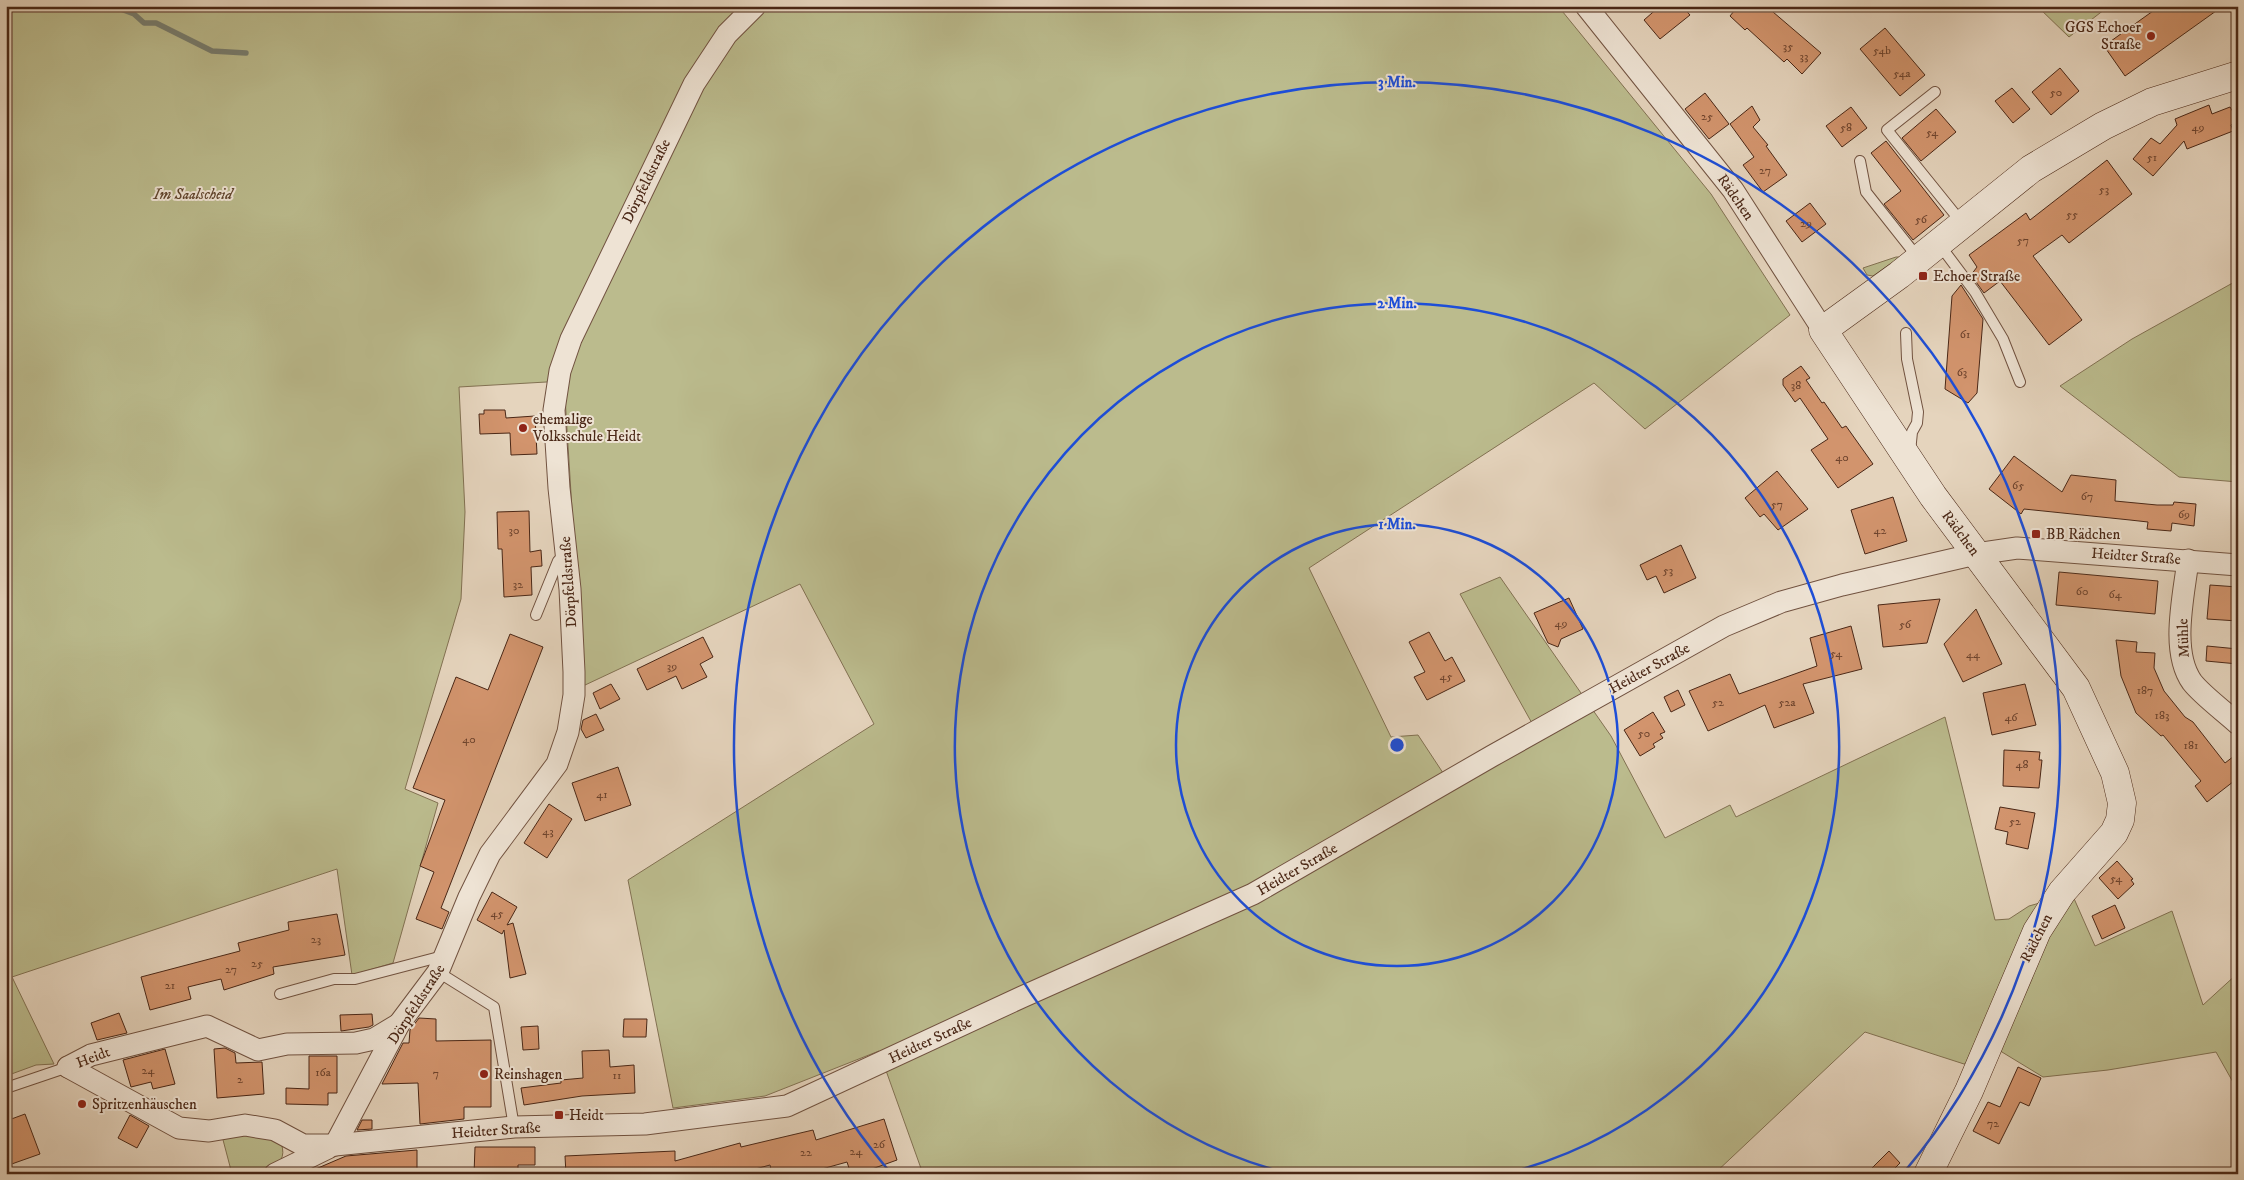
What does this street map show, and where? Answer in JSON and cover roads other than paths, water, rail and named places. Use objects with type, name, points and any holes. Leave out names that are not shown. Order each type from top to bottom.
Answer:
[{"type":"street","name":"Dörpfeldstraße","points":[[335,1145],[399,1024],[442,964],[469,897],[490,854],[557,764],[568,732],[574,695],[567,551],[559,488],[554,410],[560,371],[571,339],[694,84],[727,34],[755,6]]},
{"type":"street","name":"Rädchen","points":[[1586,6],[1733,190],[1933,496],[2076,688],[2115,773],[2122,803],[2120,820],[2114,833],[2062,892],[2037,931],[1968,1092],[1928,1174]]},
{"type":"street","points":[[1823,330],[1929,252],[2030,169],[2103,126],[2152,102],[2238,75]]},
{"type":"street","name":"Heidter Straße","points":[[335,1145],[514,1127],[645,1124],[787,1106],[1022,997],[1253,894],[1492,756],[1724,626],[1781,602],[1976,554],[2017,548],[2238,565]]},
{"type":"street","name":"Mühle","points":[[2188,560],[2180,631],[2181,656],[2192,682],[2238,724]]},
{"type":"street","name":"Heidt","points":[[68,1067],[100,1053],[206,1026],[258,1050],[287,1044],[356,1044],[374,1038],[399,1024]]},
{"type":"street","name":"Heidt","points":[[68,1067],[179,1128],[209,1131],[245,1125],[276,1130],[302,1145],[335,1145]]},
{"type":"street","points":[[274,1174],[335,1145]]},
{"type":"lane","points":[[1935,92],[1887,130],[1962,223]]},
{"type":"lane","points":[[1860,161],[1866,192],[1929,252],[1975,292],[2002,339],[2020,382]]},
{"type":"lane","points":[[1906,333],[1907,358],[1918,412],[1917,423],[1912,432],[1909,460]]},
{"type":"lane","points":[[536,615],[558,561],[567,551]]},
{"type":"lane","points":[[280,994],[334,979],[355,979],[442,964],[494,1007],[514,1127]]},
{"type":"lane","points":[[6,1088],[68,1067]]},
{"type":"waterway","points":[[113,6],[134,14],[144,23],[156,23],[212,51],[246,53]]},
{"type":"place","name":"GGS Echoer Straße","points":[[2151,36]]},
{"type":"place","name":"Echoer Straße","points":[[1923,276]]},
{"type":"place","name":"ehemalige Volksschule Heidt","points":[[523,428]]},
{"type":"place","name":"BB Rädchen","points":[[2036,534]]},
{"type":"place","name":"Reinshagen","points":[[484,1074]]},
{"type":"place","name":"Spritzenhäuschen","points":[[82,1104]]},
{"type":"place","name":"Heidt","points":[[559,1115]]},
{"type":"park label","name":"Im Saalscheid","points":[[193,194]]}]
